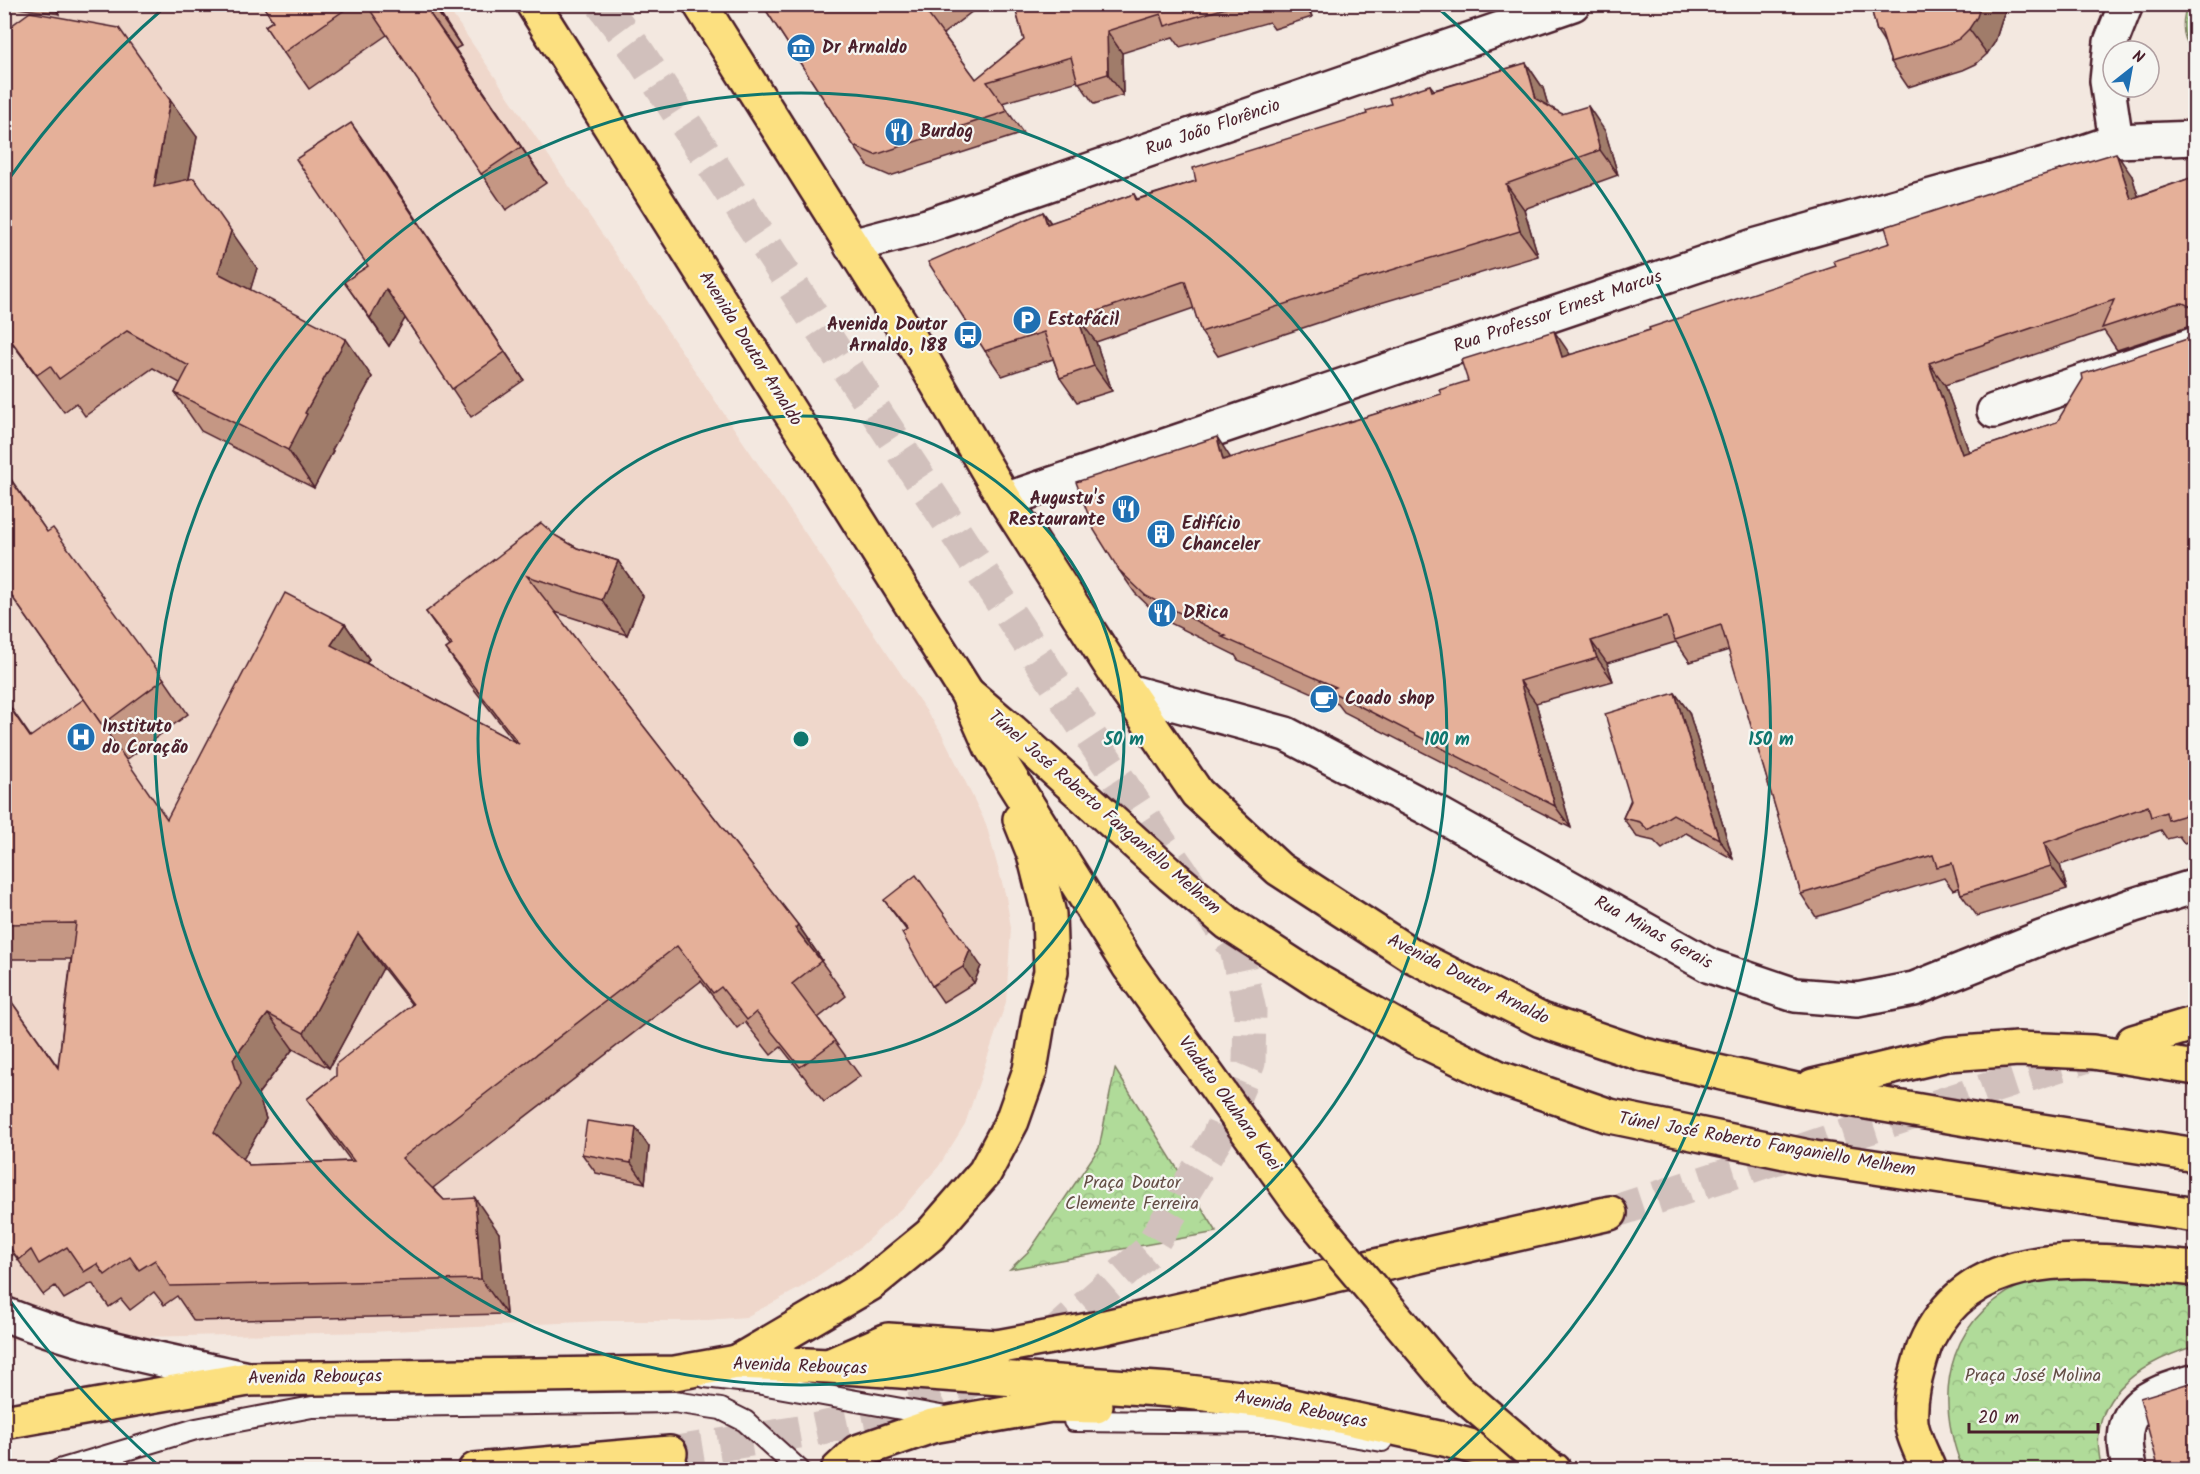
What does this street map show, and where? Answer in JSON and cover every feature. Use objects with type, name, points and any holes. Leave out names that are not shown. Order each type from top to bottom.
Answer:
[{"type":"main road","name":"Avenida Doutor Arnaldo","points":[[700,4],[915,346],[1005,500],[1127,691],[1197,793],[1205,801],[1279,869],[1413,956],[1541,1020],[1644,1055],[1796,1090]]},
{"type":"main road","name":"Avenida Doutor Arnaldo","points":[[539,8],[969,698]]},
{"type":"main road","name":"Viaduto Okuhara Koei","points":[[969,698],[992,747],[1129,966],[1307,1212],[1455,1388],[1553,1470]]},
{"type":"main road","name":"Túnel José Roberto Fanganiello Melhem","points":[[969,698],[1012,731],[1171,875],[1228,923],[1319,982],[1419,1039],[1500,1078],[1610,1116],[1814,1158],[2196,1215]]},
{"type":"main road","points":[[736,1362],[870,1284],[930,1235],[985,1172],[1012,1121],[1030,1070],[1039,1016],[1051,972],[1049,914],[1034,854],[969,698]]},
{"type":"main road","points":[[2133,1042],[2196,1023]]},
{"type":"main road","points":[[1796,1090],[1948,1054],[2018,1049],[2093,1052],[2196,1068]]},
{"type":"main road","points":[[1796,1090],[2196,1155]]},
{"type":"main road","points":[[829,1366],[888,1340],[997,1347],[1105,1327],[1610,1213]]},
{"type":"main road","points":[[1929,1470],[1911,1424],[1912,1385],[1926,1340],[1949,1305],[1981,1281],[2019,1266],[2070,1261],[2196,1269]]},
{"type":"main road","name":"Avenida Rebouças","points":[[4,1422],[248,1379],[675,1373],[736,1362],[829,1366],[1172,1390],[1275,1402],[1448,1440],[1553,1470]]},
{"type":"main road","points":[[838,1470],[857,1452],[932,1426],[1051,1405],[1142,1408],[1172,1390]]},
{"type":"main road","points":[[475,1470],[670,1453]]},
{"type":"street","name":"Rua João Florêncio","points":[[851,246],[927,226],[1573,4]]},
{"type":"street","points":[[2116,141],[2107,81],[2111,42],[2126,4]]},
{"type":"street","name":"Rua Professor Ernest Marcus","points":[[1005,500],[1754,246],[2063,159],[2116,141],[2196,138]]},
{"type":"street","points":[[1994,411],[2196,344]]},
{"type":"street","name":"Rua Minas Gerais","points":[[1127,691],[1286,734],[1433,811],[1710,966],[1795,995],[1857,999],[1914,989],[2041,938],[2196,886]]},
{"type":"street","points":[[4,1314],[82,1341],[248,1379]]},
{"type":"street","points":[[2130,1470],[2126,1457],[2125,1434],[2131,1414],[2142,1401],[2160,1391],[2196,1381]]},
{"type":"lane","points":[[675,1373],[767,1385],[939,1417],[1273,1423],[1419,1447],[1523,1470]]},
{"type":"lane","points":[[59,1470],[196,1429],[312,1407],[674,1402],[721,1409],[745,1421],[799,1470]]},
{"type":"shaded area","points":[[4,5],[446,5],[942,734],[986,824],[1006,897],[1011,928],[1006,1002],[965,1124],[939,1166],[904,1206],[860,1247],[800,1288],[746,1317],[695,1321],[603,1321],[370,1332],[5,1340]]},
{"type":"green space","points":[[2187,5],[2195,5],[2195,53],[2187,43],[2184,31]]},
{"type":"green space","name":"Praça Doutor Clemente Ferreira","points":[[1115,1069],[1217,1232],[1010,1269],[1030,1250],[1099,1148]]},
{"type":"green space","name":"Praça José Molina","points":[[2195,1276],[2195,1346],[2153,1363],[2120,1388],[2108,1405],[2101,1423],[2098,1445],[2102,1469],[1963,1470],[1953,1439],[1948,1410],[1949,1381],[1955,1355],[1967,1331],[1984,1310],[2007,1292],[2037,1278]]},
{"type":"building","points":[[262,4],[353,4],[283,53],[265,26],[273,21]]},
{"type":"building","points":[[366,4],[432,4],[436,10],[430,14],[521,147],[481,174]]},
{"type":"building","points":[[762,4],[938,4],[927,13],[976,79],[1024,40],[1014,4],[1239,4],[1165,26],[1161,14],[1107,31],[1108,74],[1078,83],[1071,57],[987,82],[1008,111],[875,155],[854,146]]},
{"type":"building","points":[[1870,4],[1981,4],[1977,17],[1959,39],[1891,62],[1881,31],[1877,31]]},
{"type":"building","points":[[30,12],[119,28],[170,100],[154,187],[194,178],[231,231],[218,273],[346,339],[305,413],[307,414],[288,450],[175,393],[189,366],[127,331],[59,379],[50,366],[37,375],[4,331],[4,31]]},
{"type":"building","points":[[1526,63],[1536,99],[1562,114],[1588,106],[1600,150],[1506,184],[1520,231],[1339,286],[1201,332],[1185,281],[1078,318],[1094,366],[1060,378],[1044,332],[985,351],[928,262],[1043,212],[1047,224],[1134,194],[1136,200],[1196,181],[1193,168],[1367,114],[1366,111],[1391,104],[1389,98],[1430,85],[1432,91]]},
{"type":"building","points":[[351,123],[505,352],[452,389],[386,289],[370,318],[344,282],[368,266],[296,159]]},
{"type":"building","points":[[2116,153],[2131,199],[2196,176],[2196,312],[2192,307],[2183,303],[2175,304],[2102,328],[2114,300],[1929,363],[1962,454],[2057,422],[2083,379],[2082,374],[2187,339],[2196,331],[2196,812],[2168,820],[2166,812],[2151,817],[2148,806],[2044,843],[2051,866],[1961,894],[1952,863],[1937,867],[1933,855],[1801,894],[1721,625],[1675,640],[1667,617],[1591,641],[1597,658],[1520,681],[1555,806],[1328,690],[1336,687],[1222,637],[1226,636],[1146,596],[1119,570],[1094,530],[1076,482],[1217,437],[1223,460],[1441,394],[1439,390],[1468,381],[1461,360],[1554,331],[1562,357],[1606,344],[1836,266],[1834,261],[1890,243],[1885,227]]},
{"type":"building","points":[[4,470],[47,532],[53,528],[164,679],[102,725],[4,585]]},
{"type":"building","points":[[541,523],[556,536],[577,548],[618,561],[602,600],[527,576],[798,925],[795,928],[821,961],[792,984],[835,1041],[800,1067],[756,1012],[747,1020],[721,987],[713,993],[677,946],[402,1158],[444,1200],[475,1198],[481,1279],[170,1286],[155,1260],[139,1270],[130,1257],[105,1275],[97,1264],[84,1272],[67,1247],[39,1264],[31,1250],[19,1260],[4,1240],[4,991],[58,1068],[76,923],[4,924],[4,699],[30,737],[84,699],[167,819],[285,593],[345,624],[331,645],[519,744],[446,649],[452,645],[426,612]],"holes":[[[358,933],[413,1004],[336,1064],[336,1076],[307,1099],[354,1161],[249,1165],[214,1132],[241,1084],[233,1059],[268,1014],[304,1033]]]},
{"type":"building","points":[[1675,693],[1719,839],[1673,814],[1648,830],[1640,822],[1623,818],[1631,801],[1605,714]]},
{"type":"building","points":[[916,875],[970,950],[963,967],[932,986],[902,933],[908,930],[884,900]]},
{"type":"building","points":[[587,1121],[636,1128],[631,1163],[582,1154]]},
{"type":"building","points":[[2196,1381],[2196,1470],[2159,1470],[2140,1398]]},
{"type":"tunnel","points":[[602,4],[638,52],[1160,842],[1236,949],[1250,1011],[1249,1063],[1217,1138],[1148,1251],[1042,1345]]},
{"type":"tunnel","points":[[1610,1213],[2097,1053]]},
{"type":"tunnel","points":[[670,1453],[812,1430],[920,1407],[991,1371]]},
{"type":"place","name":"Dr Arnaldo","points":[[801,48]]},
{"type":"place","name":"Burdog","points":[[899,132]]},
{"type":"place","name":"Estafácil","points":[[1027,320]]},
{"type":"place","name":"Avenida Doutor Arnaldo, 188","points":[[968,335]]},
{"type":"place","name":"Augustu's Restaurante","points":[[1126,509]]},
{"type":"place","name":"Edifício Chanceler","points":[[1161,534]]},
{"type":"place","name":"DRica","points":[[1162,613]]},
{"type":"place","name":"Coado shop","points":[[1324,699]]},
{"type":"place","name":"Instituto do Coração","points":[[81,737]]}]
